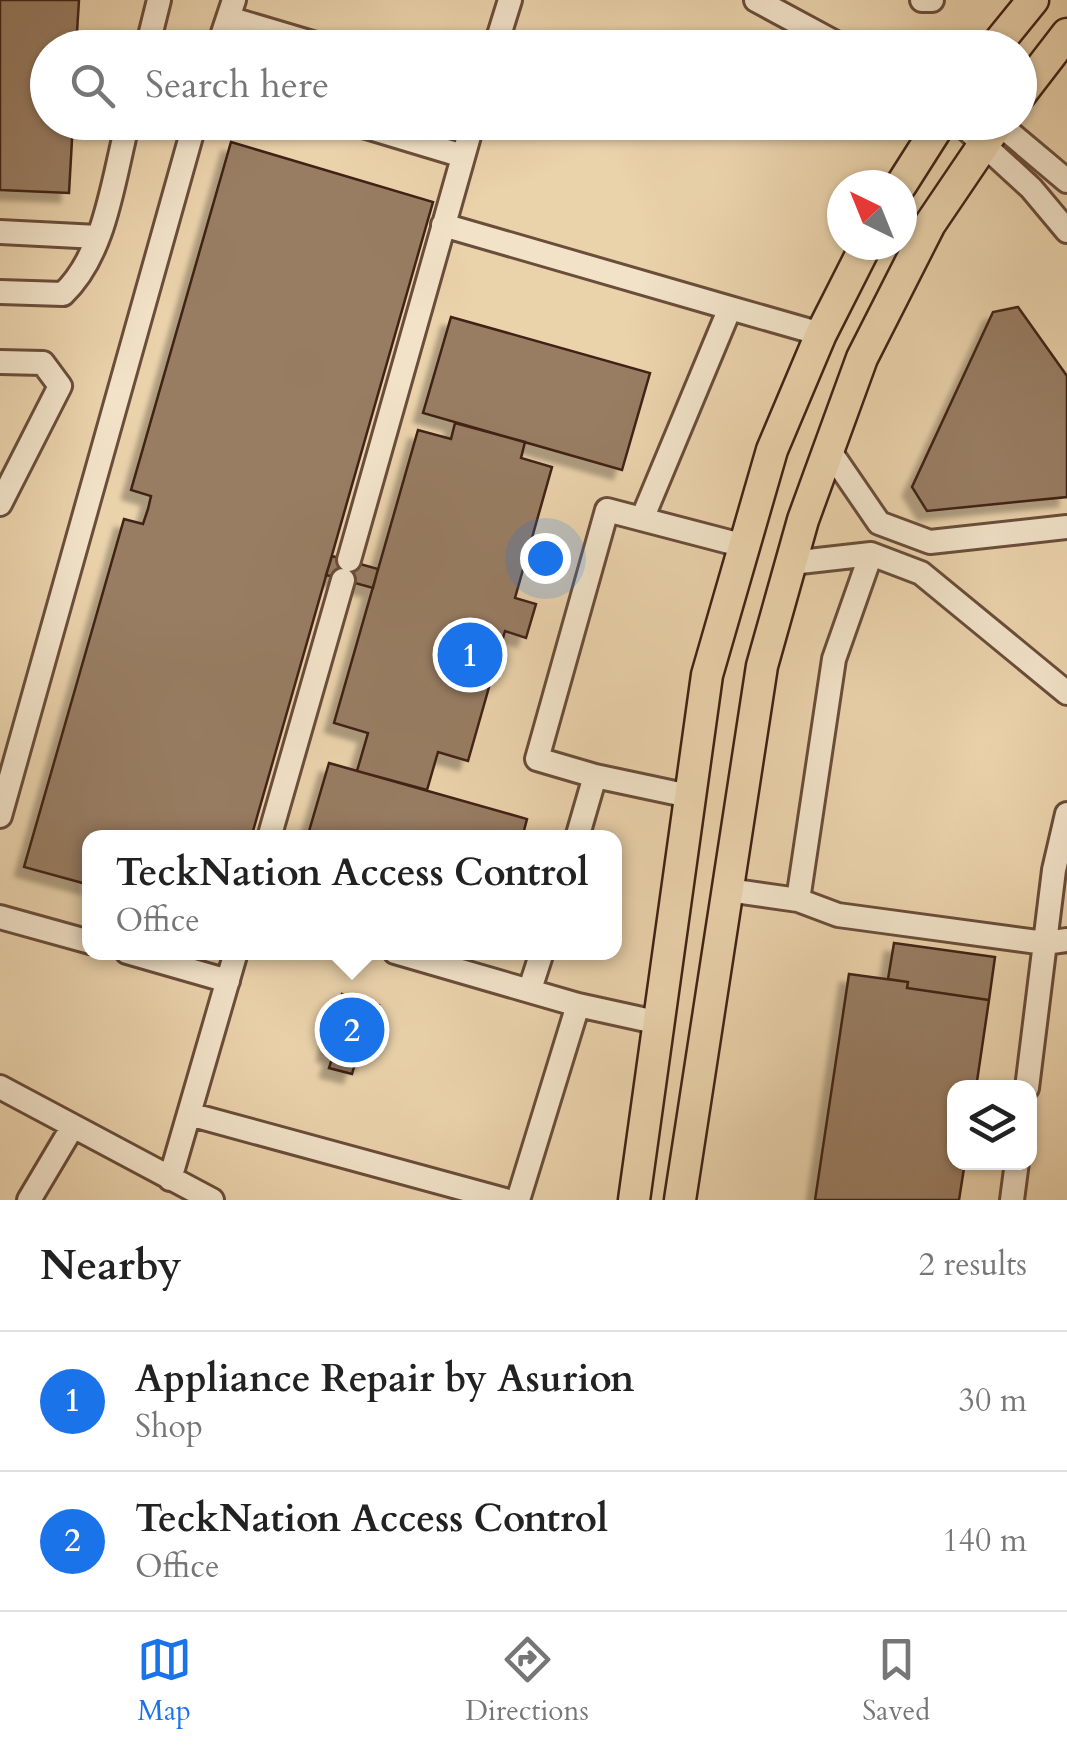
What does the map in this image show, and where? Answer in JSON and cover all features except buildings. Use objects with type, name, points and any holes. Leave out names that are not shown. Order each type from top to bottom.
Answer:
[{"type":"main road","points":[[1009,30],[1033,0]]},
{"type":"main road","points":[[1037,73],[1067,34]]},
{"type":"main road","points":[[911,170],[930,140]]},
{"type":"main road","points":[[680,1200],[762,666],[790,563],[862,358],[930,224],[986,140]]},
{"type":"main road","points":[[634,1200],[707,676],[741,545],[772,450],[821,334],[858,260]]},
{"type":"street","points":[[152,30],[159,0]]},
{"type":"street","points":[[501,30],[510,0]]},
{"type":"street","points":[[756,0],[812,30]]},
{"type":"street","points":[[922,0],[932,0]]},
{"type":"street","points":[[231,9],[284,30]]},
{"type":"street","points":[[0,292],[63,294],[79,279],[98,237],[123,140]]},
{"type":"street","points":[[0,816],[190,140]]},
{"type":"street","points":[[410,140],[463,156]]},
{"type":"street","points":[[272,830],[468,140]]},
{"type":"street","points":[[1001,140],[1031,188],[1067,231]]},
{"type":"street","points":[[1011,140],[1067,181]]},
{"type":"street","points":[[443,226],[821,334]]},
{"type":"street","points":[[0,232],[98,237]]},
{"type":"street","points":[[642,519],[730,308]]},
{"type":"street","points":[[0,362],[44,363],[60,386],[0,504]]},
{"type":"street","points":[[829,450],[879,522],[930,542],[1067,527]]},
{"type":"street","points":[[689,796],[537,759],[607,510],[741,545]]},
{"type":"street","points":[[790,563],[870,554],[921,573],[1067,693]]},
{"type":"street","points":[[798,900],[834,659],[870,554]]},
{"type":"street","points":[[579,830],[596,776]]},
{"type":"street","points":[[1028,1080],[1056,942],[1054,870],[1067,814]]},
{"type":"street","points":[[728,890],[798,900],[838,915],[1056,942]]},
{"type":"street","points":[[0,917],[82,940]]},
{"type":"street","points":[[155,960],[228,981]]},
{"type":"street","points":[[170,1179],[234,960]]},
{"type":"street","points":[[424,960],[578,1005],[660,1023]]},
{"type":"street","points":[[530,989],[539,960]]},
{"type":"street","points":[[518,1200],[578,1005]]},
{"type":"street","points":[[0,1088],[212,1200]]},
{"type":"street","points":[[189,1114],[505,1200]]},
{"type":"street","points":[[32,1199],[74,1126]]},
{"type":"street","points":[[1012,1200],[1016,1170]]},
{"type":"place","name":"Appliance Repair by Asurion","points":[[470,655]]},
{"type":"place","name":"TeckNation Access Control","points":[[352,1030]]}]
